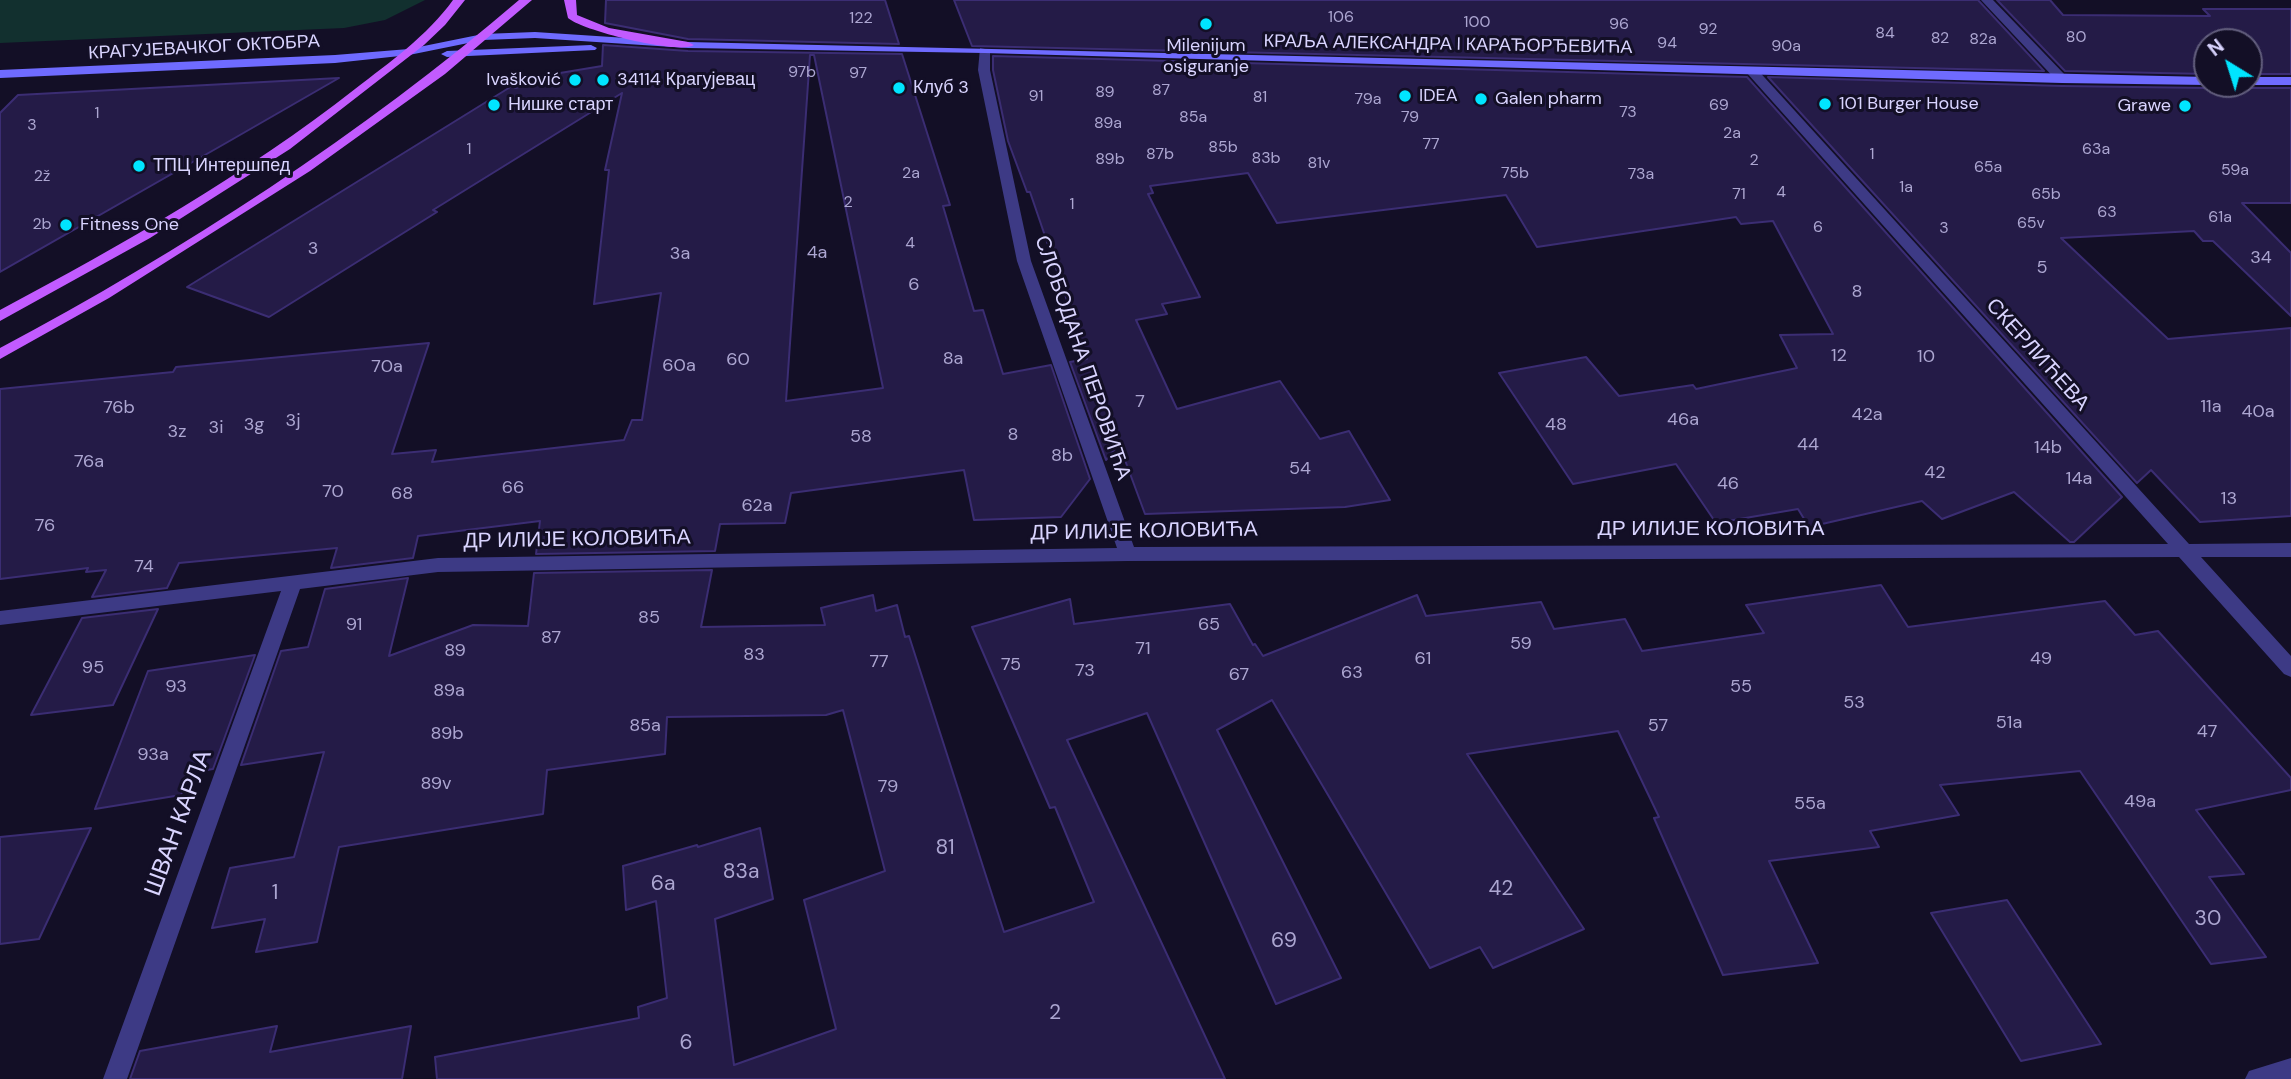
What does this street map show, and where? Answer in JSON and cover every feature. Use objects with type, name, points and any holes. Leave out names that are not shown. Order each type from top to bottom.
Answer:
[{"type":"main road","points":[[0,316],[92,267],[228,184],[336,110],[409,52],[451,13],[459,0]]},
{"type":"main road","points":[[0,354],[138,275],[318,163],[483,37],[526,0]]},
{"type":"main road","points":[[570,0],[572,16],[576,21],[598,30],[688,45]]},
{"type":"street","points":[[1987,0],[2062,79]]},
{"type":"street","name":"КРАЉА АЛЕКСАНДРА I КАРАЂОРЂЕВИЋА","points":[[409,52],[483,37],[547,36],[688,45],[984,50],[2062,79],[2193,80]]},
{"type":"street","name":"КРАЉА АЛЕКСАНДРА I КАРАЂОРЂЕВИЋА","points":[[409,52],[461,54],[688,45]]},
{"type":"street","name":"СЛОБОДАНА ПЕРОВИЋА","points":[[984,50],[984,70],[1024,261],[1128,554]]},
{"type":"street","name":"КРАГУЈЕВАЧКОГ ОКТОБРА","points":[[0,74],[324,60],[409,52]]},
{"type":"street","name":"СКЕРЛИЋЕВА","points":[[1751,70],[2291,669]]},
{"type":"street","points":[[2263,81],[2291,81]]},
{"type":"street","name":"ДР ИЛИЈЕ КОЛОВИЋА","points":[[0,618],[438,565],[1128,554],[2291,550]]},
{"type":"street","name":"ШВАН КАРЛА","points":[[114,1079],[292,584]]},
{"type":"street","points":[[2257,1079],[2291,1070]]},
{"type":"green space","points":[[0,0],[425,0],[385,20],[344,28],[0,43]]},
{"type":"building","points":[[606,0],[885,0],[899,44],[688,39],[605,23]]},
{"type":"building","points":[[954,0],[1978,0],[2044,71],[972,46]]},
{"type":"building","points":[[1997,0],[2050,0],[2063,15],[2210,16],[2203,9],[2291,9],[2291,74],[2263,74],[2263,28],[2193,28],[2193,74],[2065,71]]},
{"type":"building","points":[[603,45],[688,51],[902,54],[950,205],[943,206],[974,311],[983,310],[1003,374],[1051,365],[1090,479],[1061,517],[974,520],[964,470],[791,493],[785,523],[720,524],[715,551],[536,554],[540,521],[418,536],[413,558],[331,568],[337,548],[179,563],[167,588],[92,597],[106,570],[86,572],[88,568],[0,579],[0,389],[173,372],[176,367],[429,343],[392,454],[436,450],[432,462],[624,440],[632,420],[642,420],[661,293],[594,304],[609,170],[605,170],[622,93],[433,210],[437,212],[269,317],[187,287],[512,86],[516,88],[554,74],[602,66]],"holes":[[[810,55],[814,55],[883,388],[786,401]]]},
{"type":"building","points":[[993,56],[1747,77],[2122,497],[2074,542],[2070,542],[2014,492],[1942,519],[1922,501],[1809,527],[1798,509],[1716,523],[1676,464],[1573,484],[1499,373],[1586,357],[1619,396],[1693,385],[1696,389],[1797,368],[1780,335],[1833,334],[1773,221],[1741,224],[1736,217],[1537,247],[1506,195],[1277,223],[1248,173],[1150,186],[1153,193],[1148,194],[1200,297],[1162,304],[1167,314],[1136,320],[1177,409],[1280,381],[1320,439],[1349,431],[1390,500],[1345,507],[1145,514],[1119,444],[1106,460],[1070,362],[1087,359],[1030,192],[1027,192],[1008,141],[993,70]]},
{"type":"building","points":[[1768,77],[2193,88],[2193,98],[2263,98],[2263,88],[2291,88],[2291,203],[2242,203],[2291,253],[2291,316],[2213,241],[2203,241],[2194,231],[2061,238],[2168,339],[2291,328],[2291,516],[2200,522],[2151,470],[2137,483]]},
{"type":"building","points":[[339,78],[0,272],[0,113],[18,95]]},
{"type":"building","points":[[712,570],[701,627],[825,625],[821,608],[873,595],[876,611],[897,605],[905,637],[909,636],[1004,932],[1094,902],[1055,807],[1050,808],[972,627],[1070,599],[1074,624],[1230,604],[1253,645],[1255,644],[1263,656],[1417,595],[1426,616],[1541,602],[1554,629],[1625,619],[1642,651],[1764,633],[1746,605],[1881,585],[1908,627],[2105,601],[2135,635],[2158,631],[2291,778],[2291,790],[2196,810],[2244,874],[2209,877],[2266,957],[2211,964],[2080,771],[1940,785],[1959,815],[1870,831],[1879,847],[1769,861],[1818,963],[1723,975],[1654,818],[1659,817],[1618,731],[1467,754],[1584,929],[1493,968],[1480,947],[1430,968],[1272,700],[1217,730],[1341,978],[1276,1004],[1147,713],[1067,740],[1225,1079],[437,1079],[435,1057],[639,1018],[638,1007],[667,998],[656,901],[626,910],[623,866],[760,828],[773,899],[715,919],[734,1065],[836,1029],[804,900],[885,871],[843,710],[826,715],[667,717],[665,754],[547,770],[543,814],[339,847],[317,942],[256,952],[265,919],[212,928],[230,868],[294,857],[324,752],[241,765],[281,651],[308,647],[325,589],[408,578],[389,656],[473,625],[528,626],[534,573]]},
{"type":"building","points":[[158,609],[113,705],[31,715],[82,618]]},
{"type":"building","points":[[255,655],[213,769],[189,773],[181,795],[95,809],[148,671]]},
{"type":"building","points":[[91,828],[39,939],[0,944],[0,837]]},
{"type":"building","points":[[2007,900],[2101,1044],[2021,1061],[1931,913]]},
{"type":"building","points":[[277,1026],[270,1052],[411,1026],[402,1079],[130,1079],[140,1051]]},
{"type":"place","name":"Milenijum osiguranje","points":[[1206,24]]},
{"type":"place","name":"Ivašković","points":[[575,80]]},
{"type":"place","name":"34114 Крагујевац","points":[[603,80]]},
{"type":"place","name":"Клуб 3","points":[[899,88]]},
{"type":"place","name":"IDEA","points":[[1405,96]]},
{"type":"place","name":"Galen pharm","points":[[1481,99]]},
{"type":"place","name":"101 Burger House","points":[[1825,104]]},
{"type":"place","name":"Нишке старт","points":[[494,105]]},
{"type":"place","name":"Grawe","points":[[2185,106]]},
{"type":"place","name":"ТПЦ Интершпед","points":[[139,166]]},
{"type":"place","name":"Fitness One","points":[[66,225]]}]
